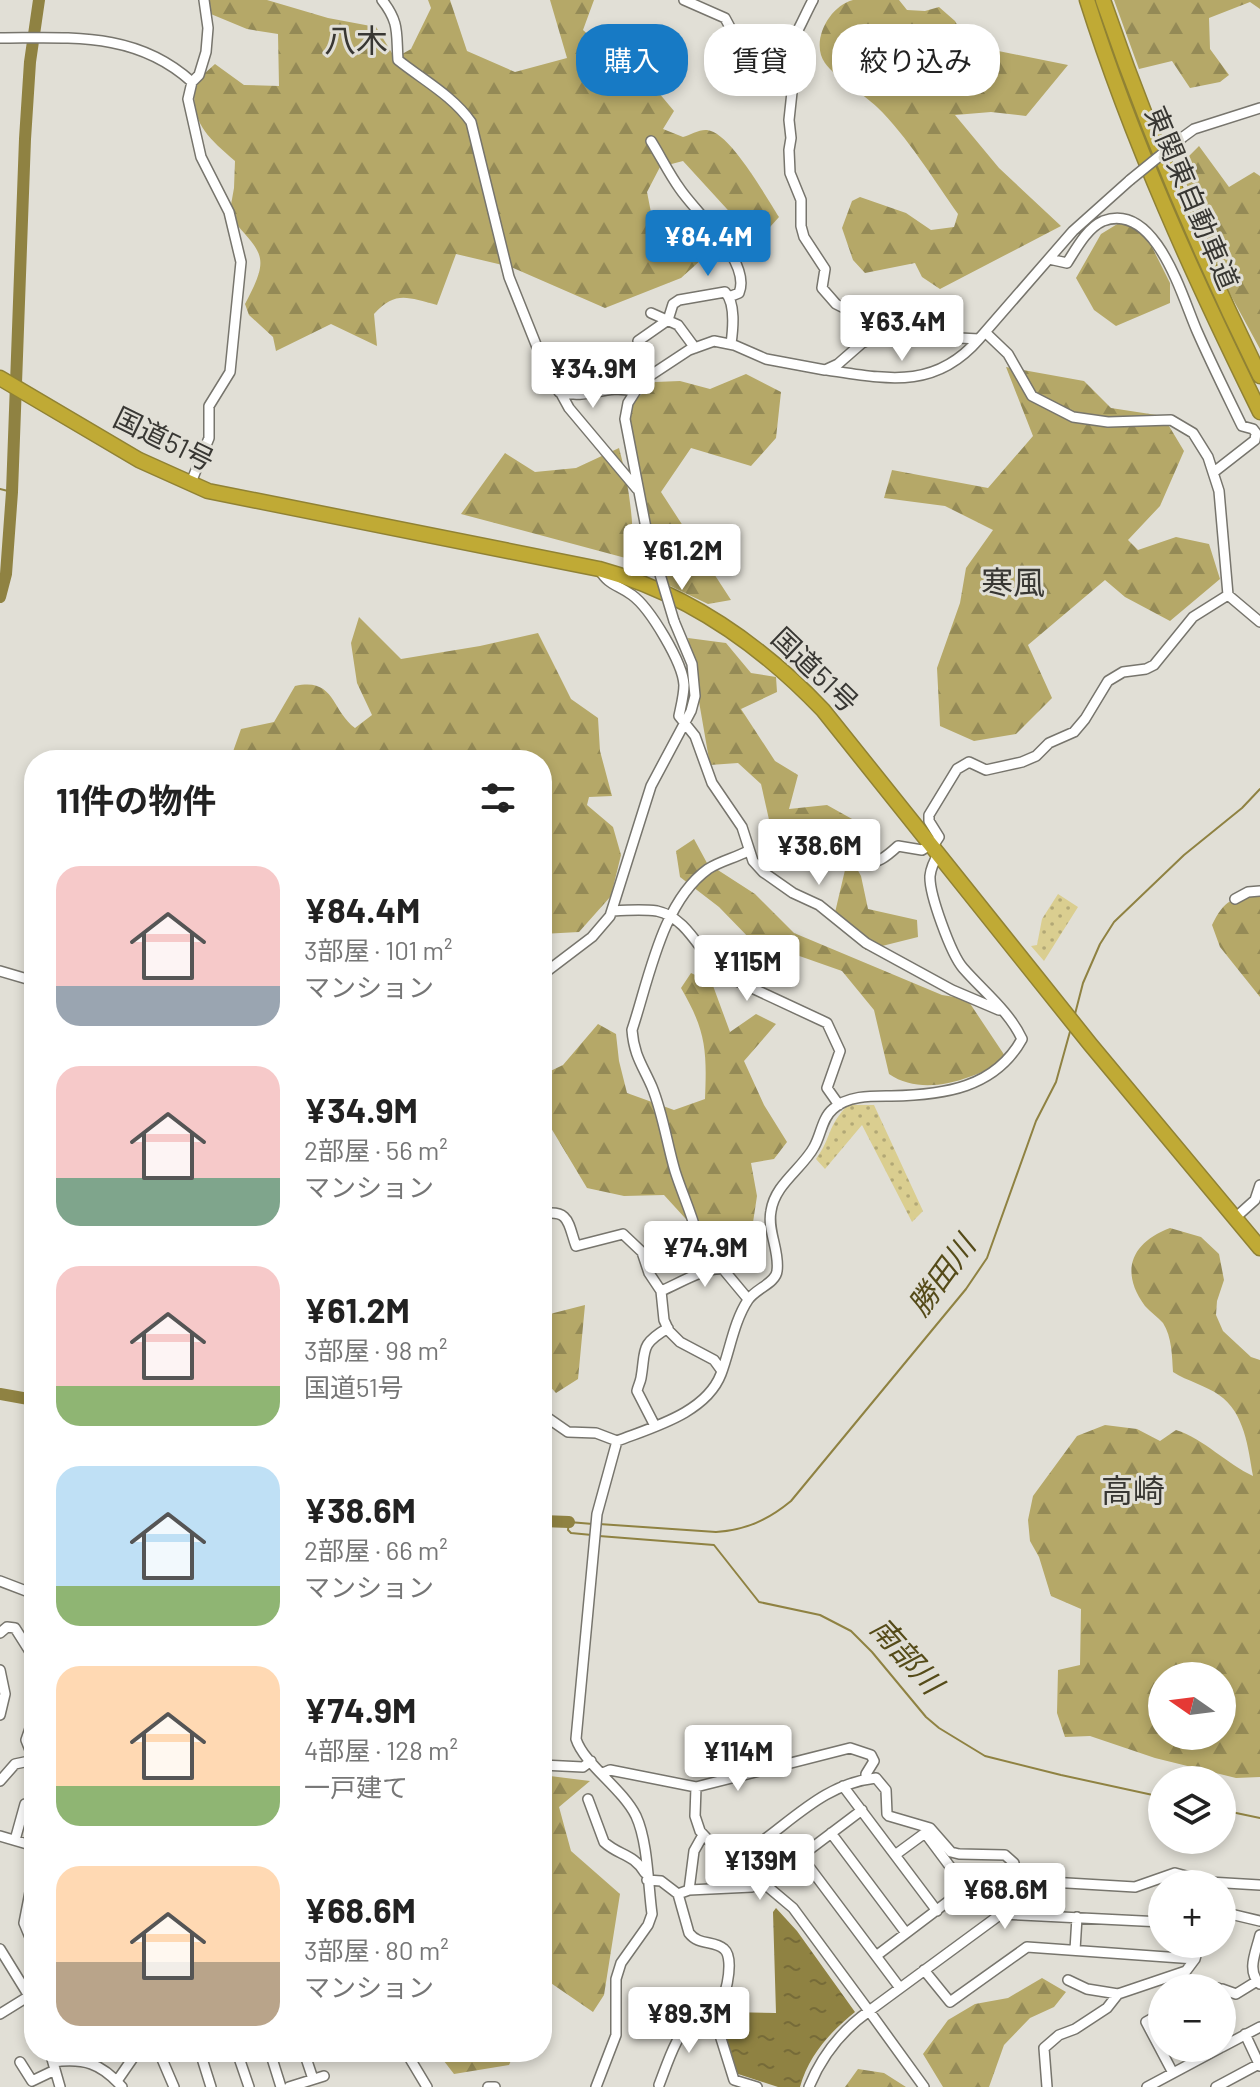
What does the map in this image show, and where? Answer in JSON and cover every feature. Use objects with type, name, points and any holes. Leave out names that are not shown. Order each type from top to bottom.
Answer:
[{"type":"highway","name":"東関東自動車道","points":[[1087,0],[1163,205],[1260,412]]},
{"type":"highway","name":"東関東自動車道","points":[[1103,0],[1155,144],[1260,376]]},
{"type":"highway","name":"国道51号","points":[[0,378],[162,472],[190,485],[263,503],[599,569],[651,587],[717,620],[763,653],[823,710],[1090,1044],[1260,1248]]},
{"type":"street","points":[[190,485],[209,438],[209,406],[230,372],[241,262],[229,212],[198,145],[188,99],[206,52],[208,28],[204,0]]},
{"type":"street","points":[[382,0],[393,14],[398,31],[398,60],[437,91],[458,103],[471,122],[509,277],[541,357],[559,392],[639,492]]},
{"type":"street","points":[[684,0],[725,18],[728,24]]},
{"type":"street","points":[[800,24],[813,0]]},
{"type":"street","points":[[0,38],[94,38],[131,47],[163,60],[192,82]]},
{"type":"street","points":[[792,96],[790,173],[801,200],[804,237],[825,269],[822,288],[836,304],[852,312],[870,338]]},
{"type":"street","points":[[552,967],[592,937],[613,911],[651,786],[685,722],[695,696],[692,664],[674,621],[639,492],[625,419],[633,391],[642,381],[695,348],[714,341],[731,344],[766,359],[890,379],[914,378],[943,368],[969,350],[1073,231],[1130,180],[1194,129],[1260,108]]},
{"type":"street","points":[[651,141],[678,186],[728,249],[742,288],[739,293],[729,297]]},
{"type":"street","points":[[1049,259],[1067,263],[1084,237],[1103,221],[1130,220],[1147,232],[1167,259],[1242,426],[1256,433],[1255,440],[1214,472]]},
{"type":"street","points":[[638,341],[668,320],[673,304],[679,300],[725,292],[729,297],[733,329],[731,344]]},
{"type":"street","points":[[651,313],[684,331],[695,348]]},
{"type":"street","points":[[825,370],[838,364],[870,338],[893,334],[982,336],[1008,354],[1032,396],[1073,417],[1087,420],[1171,420],[1185,426],[1201,445],[1219,491],[1228,595],[1260,622]]},
{"type":"street","points":[[559,392],[578,395],[617,387],[633,391]]},
{"type":"street","points":[[599,569],[607,582],[640,602],[658,625],[682,675],[684,686],[679,716],[695,736],[721,799],[742,827],[748,851],[763,872],[793,893],[819,905],[866,943],[952,990],[1003,1012]]},
{"type":"street","points":[[552,1421],[568,1432],[596,1433],[617,1441],[684,1413],[709,1392],[722,1371],[748,1299],[776,1276],[778,1268],[770,1229],[776,1195],[806,1160],[832,1109],[861,1097],[951,1089],[984,1080],[1004,1065],[1022,1039],[1015,1024],[962,966],[952,946],[931,887],[932,864],[939,837],[929,821],[929,815],[957,769],[969,762],[986,770],[1022,762],[1036,756],[1049,743],[1074,732],[1108,681],[1123,672],[1154,665],[1193,617],[1228,595]]},
{"type":"street","points":[[835,857],[851,854],[860,864],[866,865],[879,861],[898,846],[922,850],[935,848]]},
{"type":"street","points":[[701,1272],[702,1260],[697,1240],[652,1086],[639,1065],[632,1030],[669,916],[704,872],[748,851]]},
{"type":"street","points":[[1235,899],[1248,892],[1260,891]]},
{"type":"street","points":[[613,911],[657,911],[669,916],[682,925],[713,966],[724,975],[827,1023],[840,1051],[827,1088],[839,1105]]},
{"type":"street","points":[[0,971],[24,978]]},
{"type":"street","points":[[1235,1218],[1255,1200],[1260,1185]]},
{"type":"street","points":[[552,1212],[567,1219],[576,1246],[623,1234],[642,1252],[649,1273],[661,1291],[664,1320],[668,1328],[680,1342],[714,1360],[722,1371]]},
{"type":"street","points":[[661,1291],[701,1272],[723,1269],[748,1299]]},
{"type":"street","points":[[655,1426],[637,1386],[647,1343],[668,1328]]},
{"type":"street","points":[[596,2087],[616,2035],[616,1979],[621,1963],[648,1925],[652,1914],[642,1833],[636,1816],[615,1785],[579,1750],[576,1739],[597,1514],[617,1441]]},
{"type":"street","points":[[0,1581],[24,1590]]},
{"type":"street","points":[[0,1633],[7,1627],[15,1628],[24,1642]]},
{"type":"street","points":[[0,1670],[5,1694],[0,1715]]},
{"type":"street","points":[[603,1773],[610,1770],[696,1787],[850,1748],[871,1755],[874,1761],[866,1779]]},
{"type":"street","points":[[552,1765],[583,1767],[591,1761]]},
{"type":"street","points":[[0,1781],[15,1764],[24,1762]]},
{"type":"street","points":[[678,1894],[689,1890],[752,1887],[780,1866],[765,1845],[765,1839],[832,1789],[876,1778],[886,1790],[889,1816],[930,1828],[951,1852],[1005,1855],[1014,1863],[1016,1880],[1135,1887],[1148,1882]]},
{"type":"street","points":[[843,1786],[937,1911]]},
{"type":"street","points":[[696,1787],[695,1816],[703,1835],[793,1908],[924,2087]]},
{"type":"street","points":[[588,1799],[604,1842],[633,1857],[647,1878],[661,1881],[678,1894],[689,1933],[698,1942],[723,1947],[730,1960],[722,2009],[714,2016],[696,2020],[687,2026],[673,2049],[659,2085]]},
{"type":"street","points":[[15,1840],[24,1808]]},
{"type":"street","points":[[862,1810],[801,1856],[900,1988]]},
{"type":"street","points":[[831,1833],[906,1933]]},
{"type":"street","points":[[895,1855],[925,1833],[966,1888]]},
{"type":"street","points":[[689,1890],[694,1851],[703,1835]]},
{"type":"street","points":[[0,1836],[24,1843]]},
{"type":"street","points":[[876,1956],[991,1869],[1013,1898],[1012,1913]]},
{"type":"street","points":[[1236,1884],[1260,1885]]},
{"type":"street","points":[[809,2087],[828,2051],[856,2020],[1001,1914],[1148,1921]]},
{"type":"street","points":[[1236,1915],[1260,1921]]},
{"type":"street","points":[[1075,1950],[1077,1917]]},
{"type":"street","points":[[1236,1994],[1258,1982],[1252,1970],[1260,1935]]},
{"type":"street","points":[[924,1970],[950,2002],[1027,1947],[1195,1959]]},
{"type":"street","points":[[0,1949],[24,1987]]},
{"type":"street","points":[[1068,1980],[1087,1989],[1118,1994],[1186,1971],[1195,1959]]},
{"type":"street","points":[[1047,2087],[1044,2048],[1059,2035],[1075,2029],[1107,2008],[1118,1994]]},
{"type":"street","points":[[0,2014],[24,2005]]},
{"type":"street","points":[[714,2016],[733,2084],[757,2087]]},
{"type":"street","points":[[1236,2039],[1260,2027]]},
{"type":"street","points":[[1216,2087],[1260,2065],[1245,2034]]},
{"type":"street","points":[[20,2062],[32,2081],[53,2062],[60,2087]]},
{"type":"street","points":[[87,2062],[98,2066],[120,2084],[132,2062]]},
{"type":"street","points":[[163,2062],[174,2087]]},
{"type":"street","points":[[203,2062],[211,2087]]},
{"type":"street","points":[[240,2062],[249,2087]]},
{"type":"street","points":[[273,2062],[281,2087]]},
{"type":"street","points":[[307,2062],[313,2079]]},
{"type":"street","points":[[411,2062],[423,2085]]},
{"type":"street","points":[[1167,2062],[1173,2073]]},
{"type":"street","points":[[1147,2087],[1194,2062]]},
{"type":"street","points":[[289,2087],[324,2076]]},
{"type":"street","points":[[488,2087],[495,2087]]},
{"type":"shaded area","points":[[1058,894],[1078,907],[1044,961],[1031,946],[1037,945],[1042,919]]},
{"type":"shaded area","points":[[848,1105],[874,1105],[923,1211],[912,1222],[862,1125],[825,1169],[816,1159],[836,1119]]},
{"type":"green space","points":[[199,0],[267,0],[328,18],[376,27],[395,58],[411,49],[431,8],[428,0],[450,0],[467,51],[515,72],[567,58],[550,0],[594,0],[585,24],[576,24],[576,96],[661,96],[674,111],[663,129],[683,137],[704,130],[716,133],[747,167],[779,217],[770,227],[748,232],[683,161],[660,167],[647,192],[656,238],[686,241],[701,260],[681,278],[605,308],[511,267],[456,254],[437,305],[410,298],[396,299],[374,314],[377,346],[331,324],[276,351],[273,337],[249,315],[245,304],[258,275],[260,256],[250,239],[229,216],[235,161],[202,127],[194,96],[195,82],[215,64],[244,85],[279,86],[278,34],[247,29],[206,12]]},
{"type":"green space","points":[[853,0],[899,0],[907,10],[925,11],[939,7],[957,24],[832,24],[832,71],[821,55],[821,35],[830,17]]},
{"type":"green space","points":[[1114,0],[1260,0],[1260,9],[1250,2],[1209,18],[1210,49],[1229,75],[1220,82],[1190,88],[1172,61],[1139,69]]},
{"type":"green space","points":[[1000,51],[1068,65],[1026,116],[991,112],[955,115],[999,168],[1061,226],[940,289],[922,277],[915,263],[865,273],[853,260],[842,228],[852,201],[860,197],[906,213],[931,230],[954,227],[958,214],[899,131],[863,96],[1000,96]]},
{"type":"green space","points":[[1199,146],[1229,187],[1254,172],[1260,176],[1260,349],[1223,281],[1185,180],[1189,156]]},
{"type":"green space","points":[[1132,215],[1170,283],[1170,303],[1116,326],[1094,310],[1076,278],[1101,234]]},
{"type":"green space","points":[[1006,367],[1084,381],[1111,408],[1163,416],[1184,451],[1160,506],[1128,540],[1138,550],[1176,537],[1209,544],[1220,579],[1170,621],[1125,597],[1105,580],[1028,645],[1052,698],[1016,734],[974,741],[940,726],[937,668],[960,603],[966,568],[993,530],[945,506],[884,498],[892,470],[988,488],[1033,436]]},
{"type":"green space","points":[[746,374],[781,392],[776,438],[751,466],[691,448],[661,492],[731,600],[708,604],[662,582],[625,409],[655,382],[680,381],[710,389]]},
{"type":"green space","points":[[619,448],[630,503],[633,560],[461,514],[505,453],[535,472],[576,468]]},
{"type":"green space","points":[[359,617],[401,659],[538,633],[571,699],[598,718],[600,751],[612,796],[589,797],[587,805],[613,827],[621,855],[611,896],[579,932],[552,933],[552,750],[234,750],[241,729],[274,722],[295,686],[318,686],[331,697],[355,728],[372,715],[357,683],[351,643]]},
{"type":"green space","points":[[688,638],[726,643],[751,673],[776,677],[777,692],[741,709],[775,761],[798,775],[789,809],[827,805],[861,824],[841,840],[861,876],[868,909],[917,920],[918,937],[866,950],[833,921],[845,870],[772,833],[761,784],[738,763],[710,765]]},
{"type":"green space","points":[[694,839],[707,863],[755,894],[794,933],[942,995],[967,999],[1007,1059],[964,1079],[933,1085],[917,1085],[889,1074],[874,1010],[842,971],[788,952],[767,974],[745,964],[754,943],[719,907],[680,877],[676,851]]},
{"type":"green space","points":[[1260,893],[1260,997],[1220,947],[1212,925],[1230,901]]},
{"type":"green space","points":[[691,973],[712,983],[730,1032],[756,1014],[776,1024],[744,1061],[764,1105],[787,1142],[774,1159],[751,1163],[757,1196],[752,1229],[716,1244],[664,1195],[624,1196],[587,1188],[552,1130],[552,1070],[563,1065],[598,1024],[616,1034],[627,1093],[674,1110],[705,1099],[703,1041],[696,1017],[681,988]]},
{"type":"green space","points":[[1170,1228],[1201,1237],[1219,1254],[1224,1280],[1216,1315],[1223,1331],[1251,1357],[1260,1360],[1260,1777],[1236,1778],[1236,1766],[1187,1766],[1090,1736],[1065,1737],[1057,1713],[1058,1670],[1080,1665],[1081,1609],[1051,1596],[1039,1557],[1030,1541],[1028,1520],[1033,1496],[1077,1436],[1105,1425],[1137,1429],[1160,1441],[1176,1430],[1196,1439],[1253,1476],[1244,1432],[1235,1411],[1214,1392],[1173,1372],[1166,1328],[1137,1293],[1131,1270],[1146,1241]]},
{"type":"green space","points":[[585,1305],[578,1379],[556,1393],[552,1389],[552,1313]]},
{"type":"green space","points":[[552,1776],[590,1781],[559,1807],[571,1851],[620,1894],[604,1995],[593,2012],[552,1984]]},
{"type":"green space","points":[[1042,1978],[1066,1992],[1054,2007],[1030,2018],[1004,2045],[989,2087],[943,2087],[923,2054],[948,2020],[975,2004],[1008,1998]]},
{"type":"green space","points":[[445,2062],[510,2062],[509,2065],[454,2074]]},
{"type":"green space","points":[[858,2069],[884,2073],[906,2087],[845,2087]]},
{"type":"water","points":[[776,1908],[797,1931],[855,2012],[822,2045],[800,2087],[778,2087],[738,2074],[720,2017],[724,2012],[776,2013],[773,1912]]},
{"type":"waterway","points":[[0,597],[6,574],[12,492],[25,139],[30,62],[39,0]]},
{"type":"waterway","points":[[0,489],[12,492]]},
{"type":"waterway","name":"勝田川","points":[[1075,1014],[1083,983],[1100,944],[1114,922],[1260,789]]},
{"type":"waterway","name":"勝田川","points":[[599,1524],[727,1531],[756,1523],[791,1501],[966,1289],[987,1258],[1036,1121],[1056,1082],[1071,1028]]},
{"type":"waterway","name":"南部川","points":[[0,1394],[24,1398]]},
{"type":"waterway","name":"南部川","points":[[552,1521],[569,1522]]},
{"type":"waterway","name":"南部川","points":[[592,1535],[568,1530],[569,1522],[593,1524]]},
{"type":"waterway","name":"南部川","points":[[599,1536],[714,1545],[759,1602],[820,1615],[851,1631],[926,1717],[985,1756],[1148,1794]]},
{"type":"waterway","name":"南部川","points":[[1236,1813],[1260,1818]]},
{"type":"district","name":"八木","points":[[356,41]]},
{"type":"district","name":"寒風","points":[[1013,583]]},
{"type":"district","name":"高崎","points":[[1133,1491]]}]
